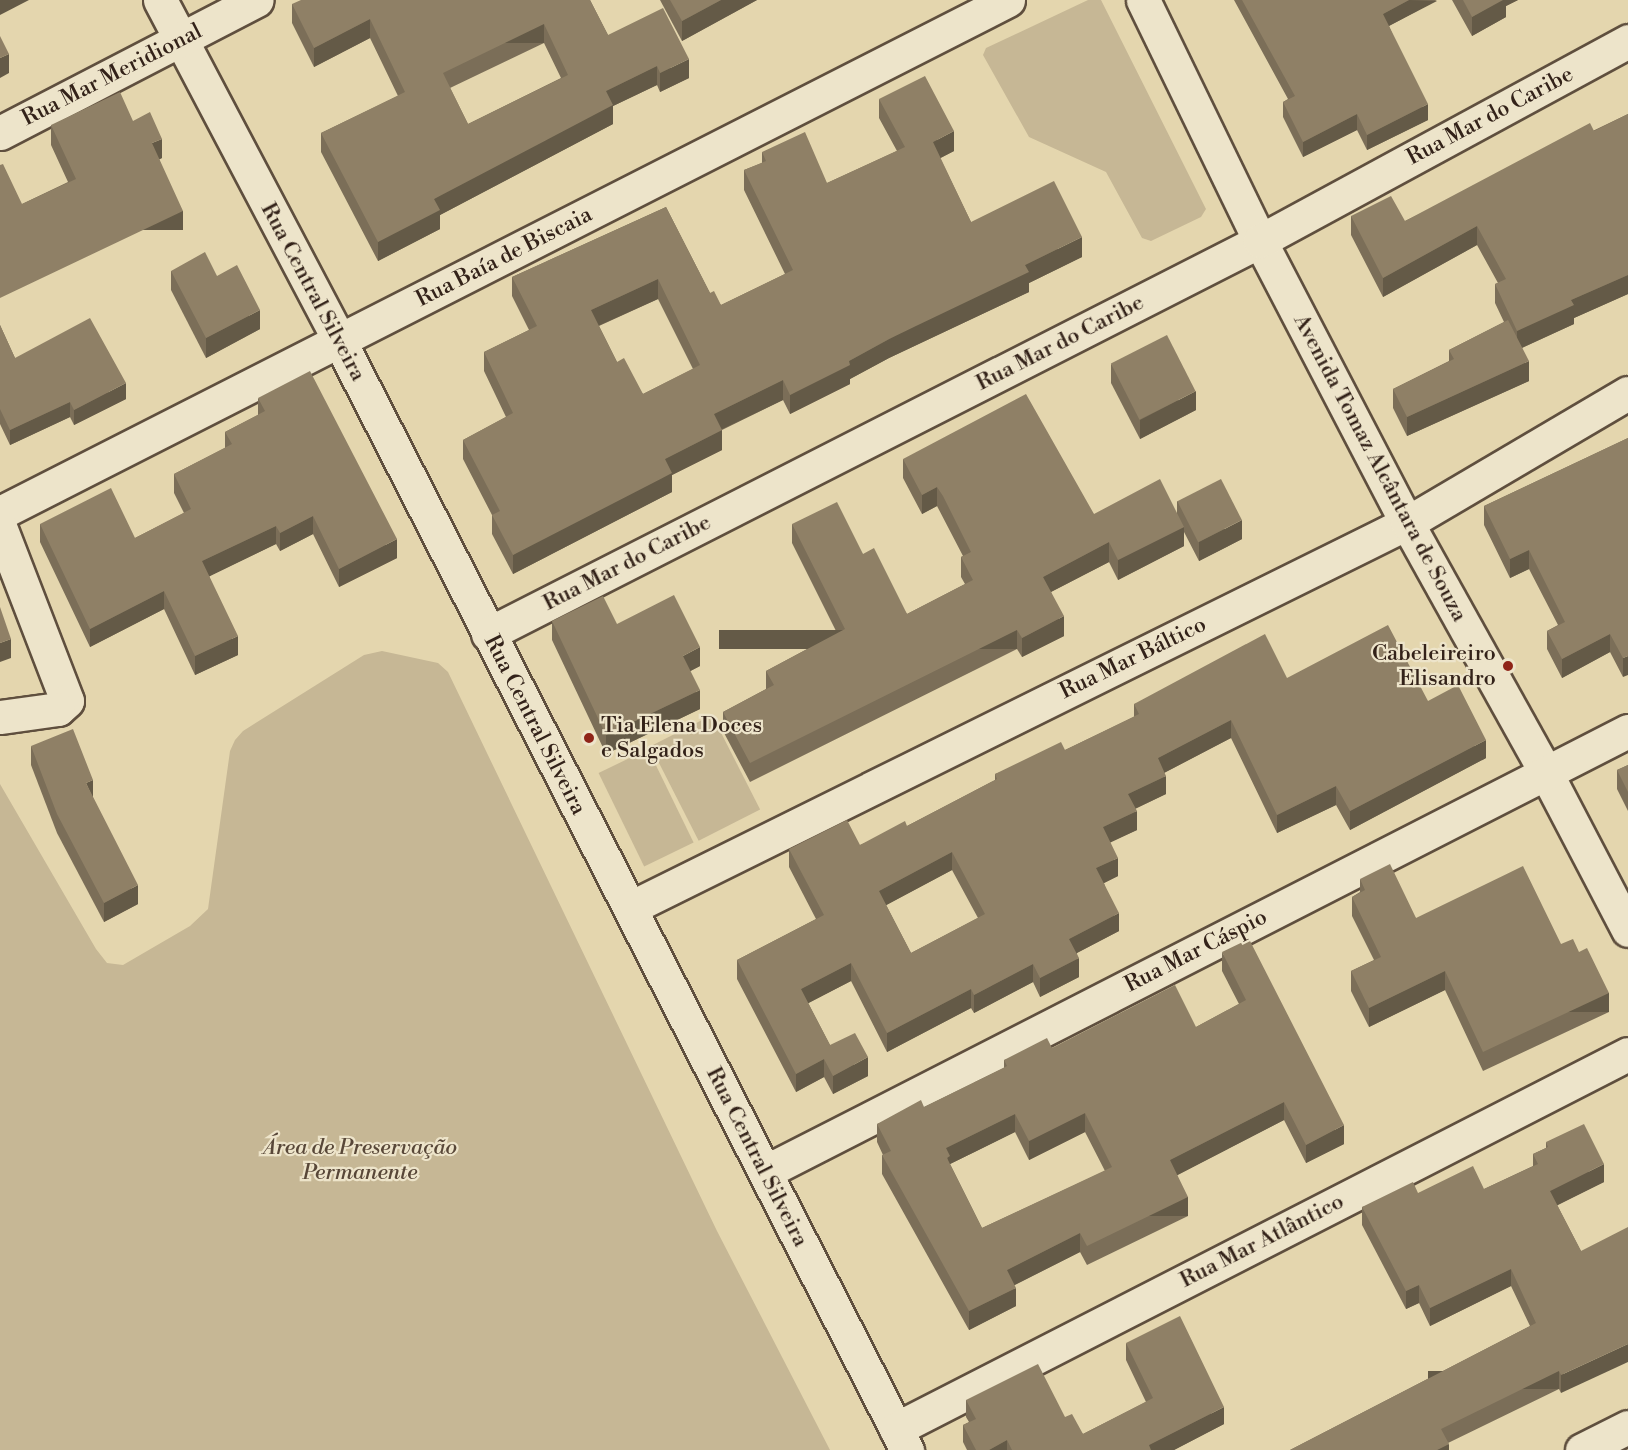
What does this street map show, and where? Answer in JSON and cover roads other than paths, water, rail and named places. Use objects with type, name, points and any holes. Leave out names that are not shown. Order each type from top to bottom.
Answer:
[{"type":"street","name":"Rua Central Silveira","points":[[160,0],[340,342],[902,1439]]},
{"type":"street","name":"Rua Mar Meridional","points":[[0,133],[257,0]]},
{"type":"street","name":"Rua Baía de Biscaia","points":[[0,513],[340,342],[1008,0]]},
{"type":"street","name":"Avenida Tomaz Alcântara de Souza","points":[[1143,0],[1260,241],[1407,523],[1546,773],[1628,930]]},
{"type":"street","name":"Rua Mar do Caribe","points":[[488,634],[1260,241],[1628,41]]},
{"type":"street","name":"Rua Mar Báltico","points":[[630,908],[1407,523],[1628,393]]},
{"type":"street","points":[[0,527],[66,691],[66,705],[0,717]]},
{"type":"street","name":"Rua Mar Cáspio","points":[[765,1172],[1628,731]]},
{"type":"street","name":"Rua Mar Atlântico","points":[[902,1439],[1628,1053]]},
{"type":"street","points":[[1582,1450],[1628,1426]]},
{"type":"place","name":"Cabeleireiro Elisandro","points":[[1508,666]]},
{"type":"place","name":"Tia Elena Doces e Salgados","points":[[589,738]]},
{"type":"park label","name":"Área de Preservação Permanente","points":[[360,1160]]}]
